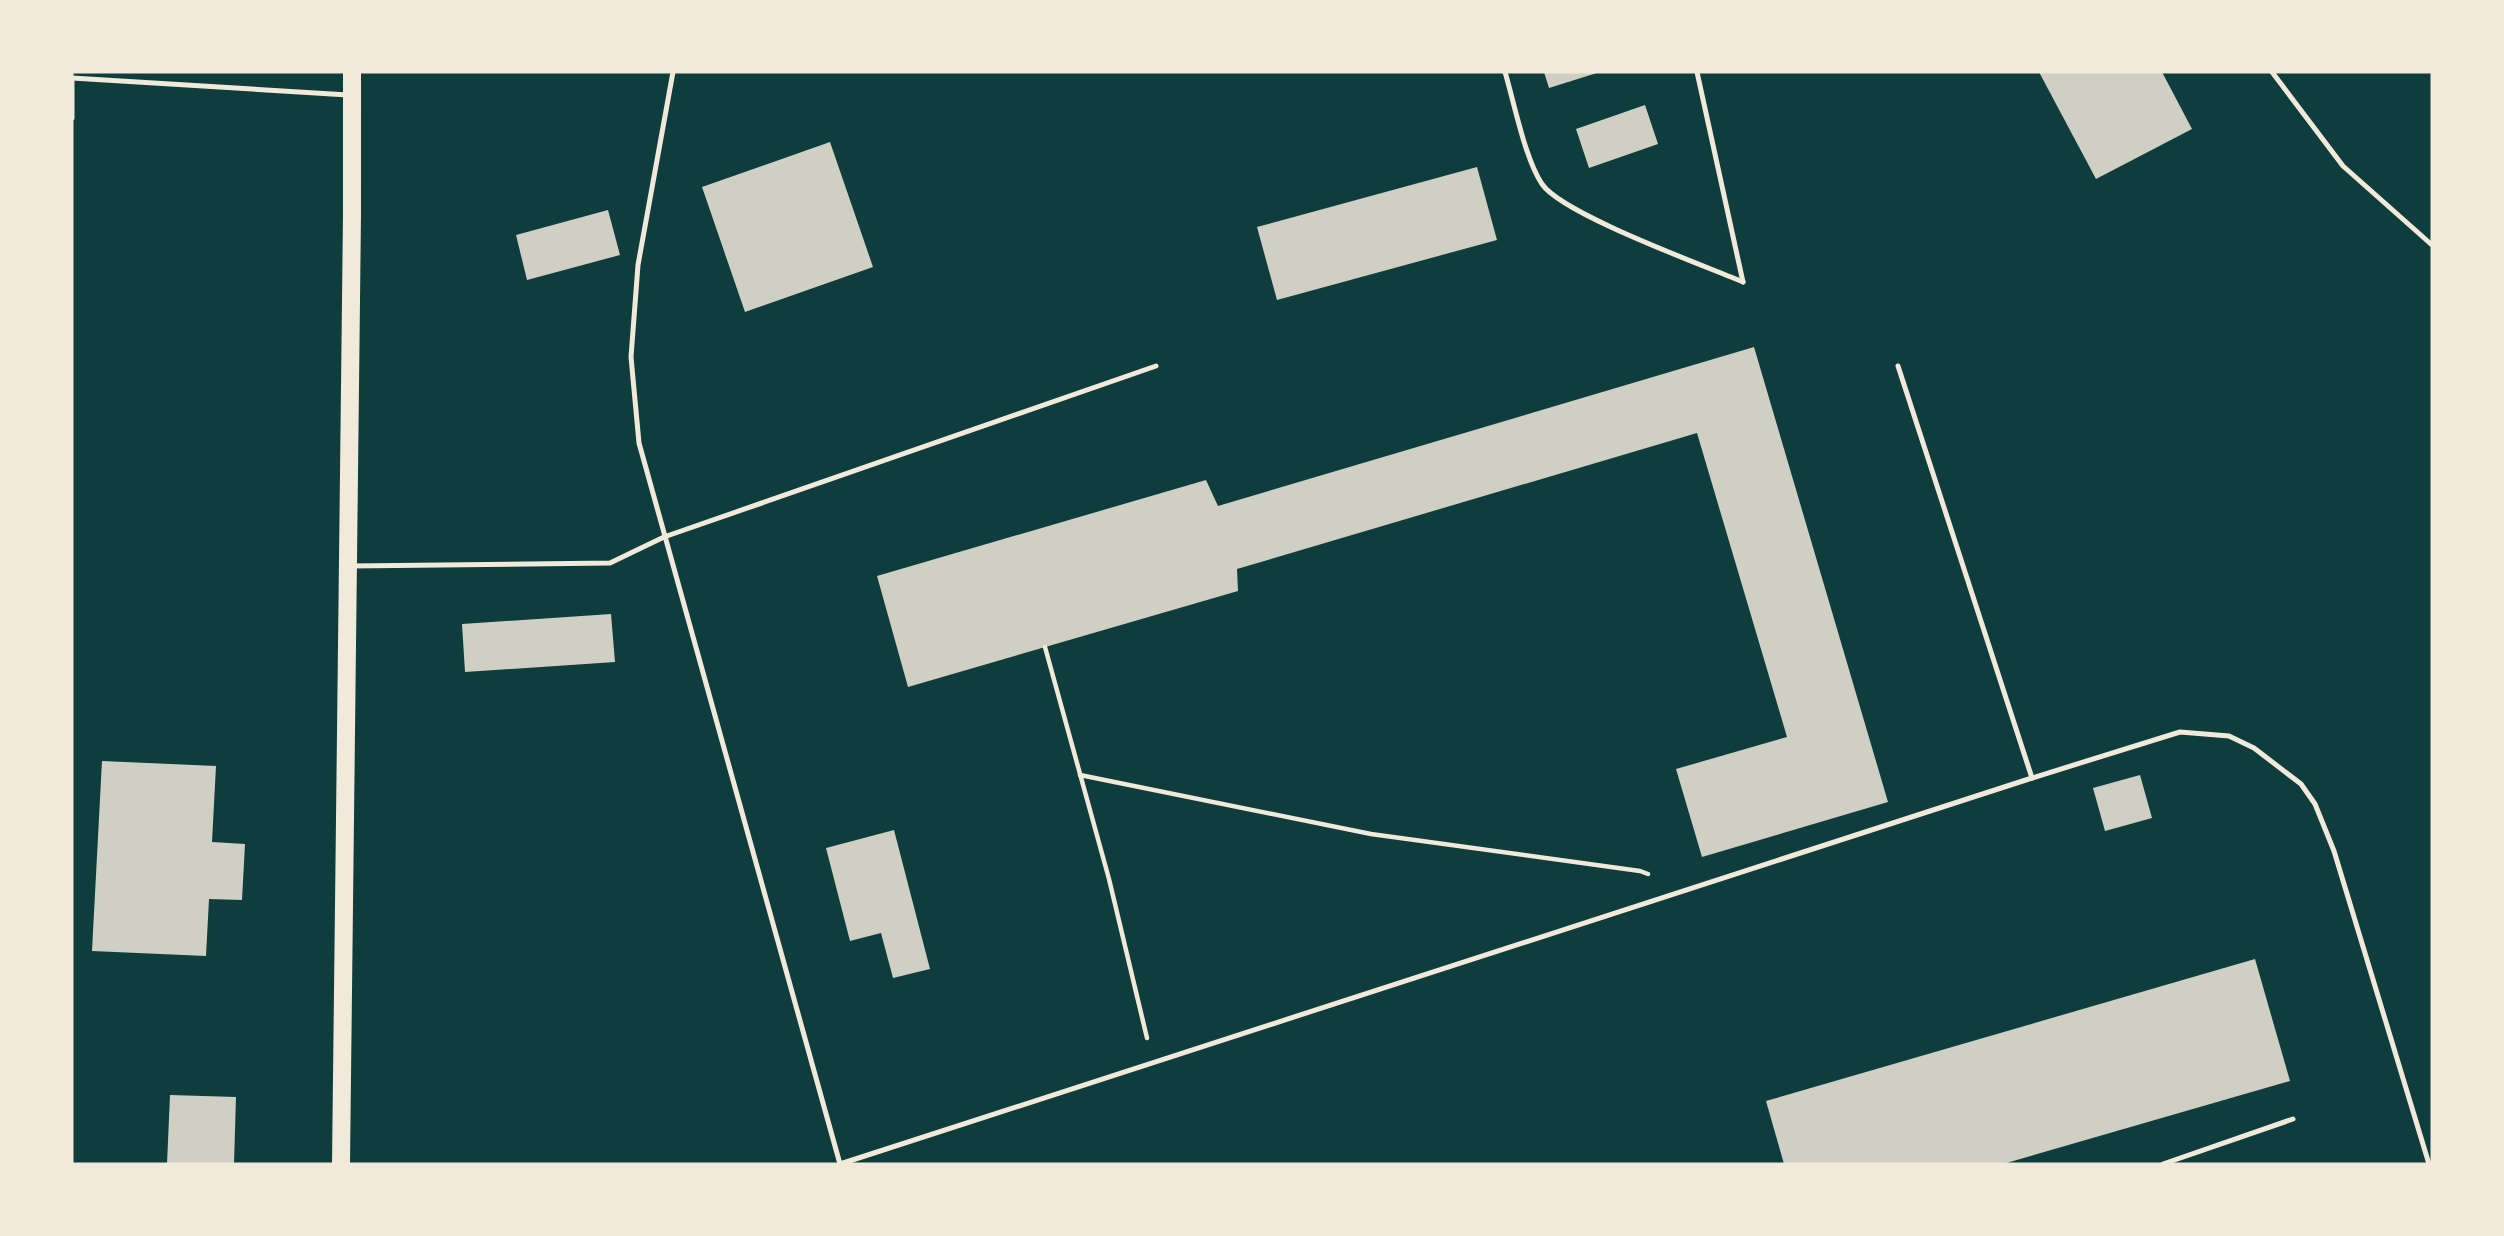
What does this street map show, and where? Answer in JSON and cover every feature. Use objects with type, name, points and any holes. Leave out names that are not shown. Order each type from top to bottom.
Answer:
[{"type":"main road","points":[[341,1164],[352,72]]},
{"type":"lane","points":[[673,72],[638,265],[631,357],[639,443],[840,1164],[2180,732],[2229,736],[2254,748],[2301,784],[2315,804],[2334,851],[2429,1164]]},
{"type":"lane","points":[[1505,72],[1534,170],[1544,187],[1580,212],[1743,282],[1697,72]]},
{"type":"lane","points":[[2272,72],[2343,166],[2432,245]]},
{"type":"lane","points":[[72,118],[72,78],[352,95]]},
{"type":"lane","points":[[348,566],[610,563],[664,537],[1156,366]]},
{"type":"lane","points":[[1898,366],[2032,778]]},
{"type":"lane","points":[[2163,1164],[2293,1119]]},
{"type":"path","points":[[1045,647],[1109,879],[1153,1062]]},
{"type":"path","points":[[1080,775],[1371,834],[1640,871],[1689,889]]},
{"type":"building","points":[[1544,72],[1600,72],[1549,88]]},
{"type":"building","points":[[2039,72],[2162,72],[2192,129],[2096,179]]},
{"type":"building","points":[[1645,105],[1658,144],[1589,168],[1576,129]]},
{"type":"building","points":[[830,142],[873,267],[745,312],[702,187]]},
{"type":"building","points":[[1477,167],[1497,240],[1277,300],[1257,227]]},
{"type":"building","points":[[608,210],[620,255],[527,280],[516,235]]},
{"type":"building","points":[[1754,347],[1888,802],[1702,857],[1676,769],[1787,737],[1697,433],[1237,569],[1238,591],[908,687],[877,576],[1206,480],[1218,506]]},
{"type":"building","points":[[611,614],[615,662],[465,672],[462,624]]},
{"type":"building","points":[[102,761],[216,766],[212,842],[245,844],[242,900],[209,899],[206,956],[92,951]]},
{"type":"building","points":[[2140,775],[2152,818],[2105,831],[2093,788]]},
{"type":"building","points":[[894,830],[930,969],[893,978],[881,933],[850,941],[826,848]]},
{"type":"building","points":[[2255,959],[2290,1081],[2003,1164],[1784,1164],[1766,1101]]},
{"type":"building","points":[[170,1095],[236,1097],[234,1164],[167,1164]]}]
